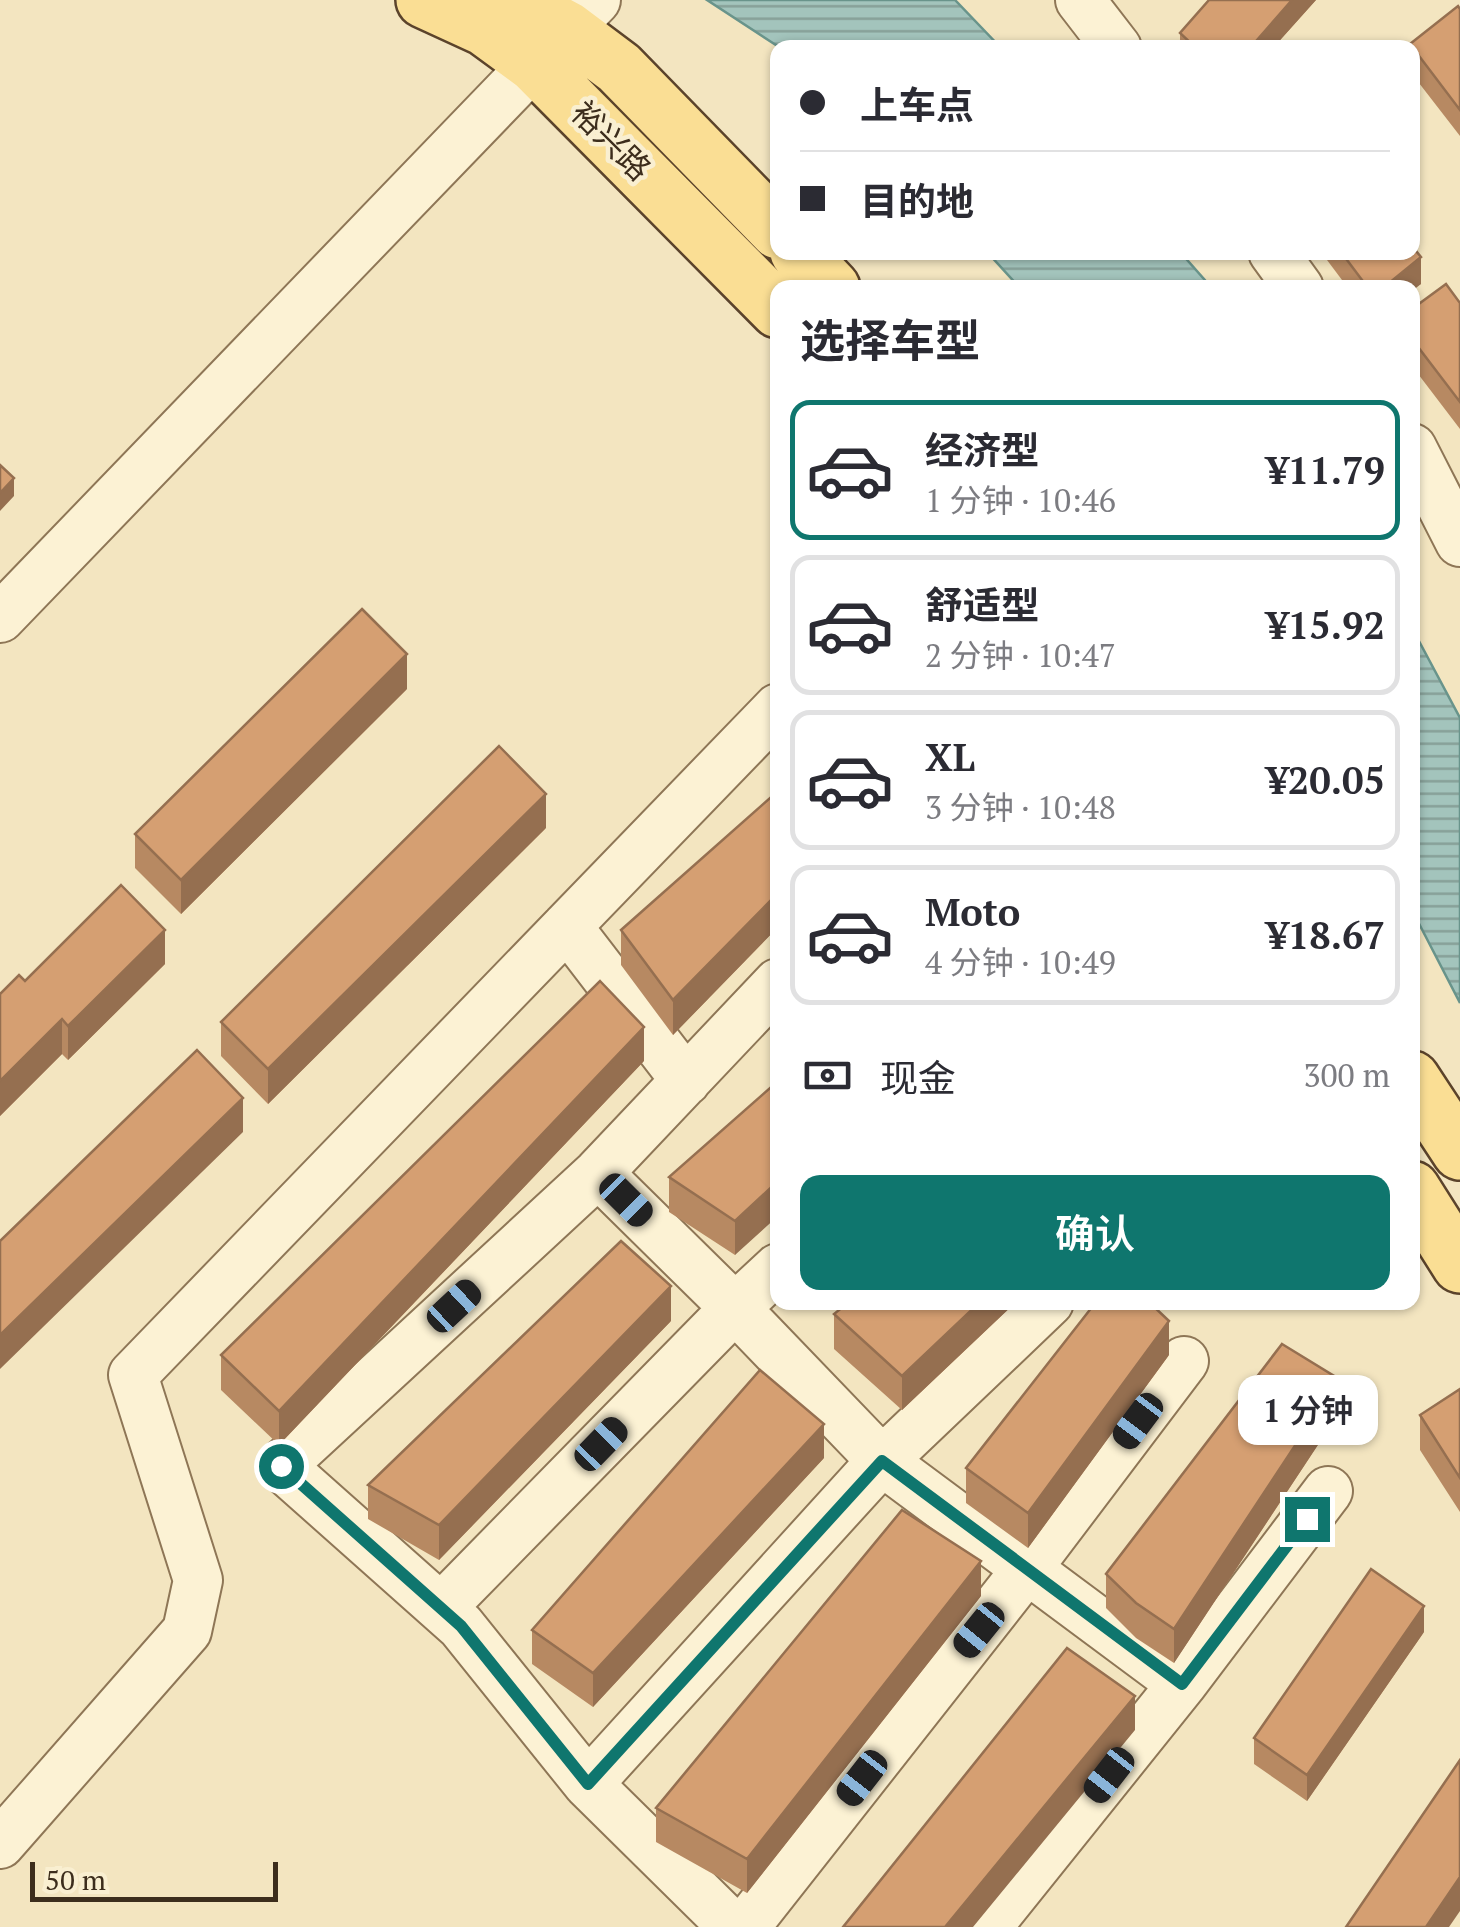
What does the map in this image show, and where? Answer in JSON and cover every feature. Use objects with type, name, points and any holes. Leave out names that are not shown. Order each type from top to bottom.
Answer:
[{"type":"main road","name":"裕兴路","points":[[424,0],[485,28],[566,31]]},
{"type":"main road","name":"裕兴路","points":[[512,0],[619,68],[770,223]]},
{"type":"main road","name":"裕兴路","points":[[566,31],[770,299]]},
{"type":"main road","points":[[806,260],[824,280]]},
{"type":"main road","points":[[1420,1091],[1460,1152]]},
{"type":"main road","points":[[1420,1202],[1460,1264]]},
{"type":"street","points":[[1080,0],[1111,40]]},
{"type":"street","points":[[0,618],[566,31]]},
{"type":"street","points":[[1420,464],[1460,542]]},
{"type":"street","points":[[0,1844],[187,1630],[198,1580],[133,1376],[770,716]]},
{"type":"street","points":[[567,926],[686,1081]]},
{"type":"street","points":[[733,1927],[588,1784],[461,1626],[281,1466],[598,1173],[770,992]]},
{"type":"street","points":[[598,1173],[882,1461],[1182,1684]]},
{"type":"street","points":[[442,1608],[770,1275]]},
{"type":"street","points":[[588,1784],[882,1461],[1041,1310]]},
{"type":"street","points":[[746,1927],[1184,1361]]},
{"type":"street","points":[[988,1927],[1182,1684],[1328,1491]]},
{"type":"water","points":[[707,0],[955,0],[993,40],[770,40]]},
{"type":"water","points":[[994,260],[1187,260],[1205,280],[1013,280]]},
{"type":"water","points":[[1420,643],[1460,718],[1460,1003],[1420,926]]},
{"type":"building","points":[[1209,0],[1292,0],[1257,40],[1187,40],[1180,33]]},
{"type":"building","points":[[1458,6],[1460,110],[1420,57],[1420,40],[1415,40]]},
{"type":"building","points":[[1347,260],[1417,260],[1393,280],[1362,280]]},
{"type":"building","points":[[1446,284],[1460,303],[1460,402],[1420,350],[1420,303]]},
{"type":"building","points":[[0,465],[14,478],[0,493]]},
{"type":"building","points":[[362,609],[407,654],[181,880],[135,834]]},
{"type":"building","points":[[499,746],[546,794],[268,1069],[221,1022]]},
{"type":"building","points":[[770,798],[770,901],[673,1000],[621,930]]},
{"type":"building","points":[[121,885],[165,930],[68,1026],[62,1019],[0,1081],[0,994],[19,975],[25,981]]},
{"type":"building","points":[[600,981],[644,1027],[279,1411],[221,1355]]},
{"type":"building","points":[[197,1050],[243,1098],[0,1335],[0,1241]]},
{"type":"building","points":[[770,1088],[770,1188],[735,1221],[669,1177]]},
{"type":"building","points":[[621,1241],[671,1286],[439,1525],[368,1485]]},
{"type":"building","points":[[839,1310],[972,1310],[902,1376],[834,1314]]},
{"type":"building","points":[[1090,1310],[1157,1310],[1169,1321],[1028,1513],[966,1468]]},
{"type":"building","points":[[1282,1344],[1339,1379],[1174,1629],[1136,1603],[1106,1574]]},
{"type":"building","points":[[760,1370],[824,1424],[593,1673],[532,1630]]},
{"type":"building","points":[[1460,1389],[1460,1478],[1420,1415]]},
{"type":"building","points":[[902,1510],[981,1561],[747,1859],[656,1808]]},
{"type":"building","points":[[1371,1569],[1424,1606],[1307,1775],[1254,1738]]},
{"type":"building","points":[[1067,1648],[1135,1696],[945,1927],[843,1927]]},
{"type":"building","points":[[1460,1760],[1460,1877],[1426,1927],[1346,1927]]},
{"type":"route","points":[[281,1466],[461,1626],[588,1784],[882,1461],[1182,1684],[1307,1519]]}]
